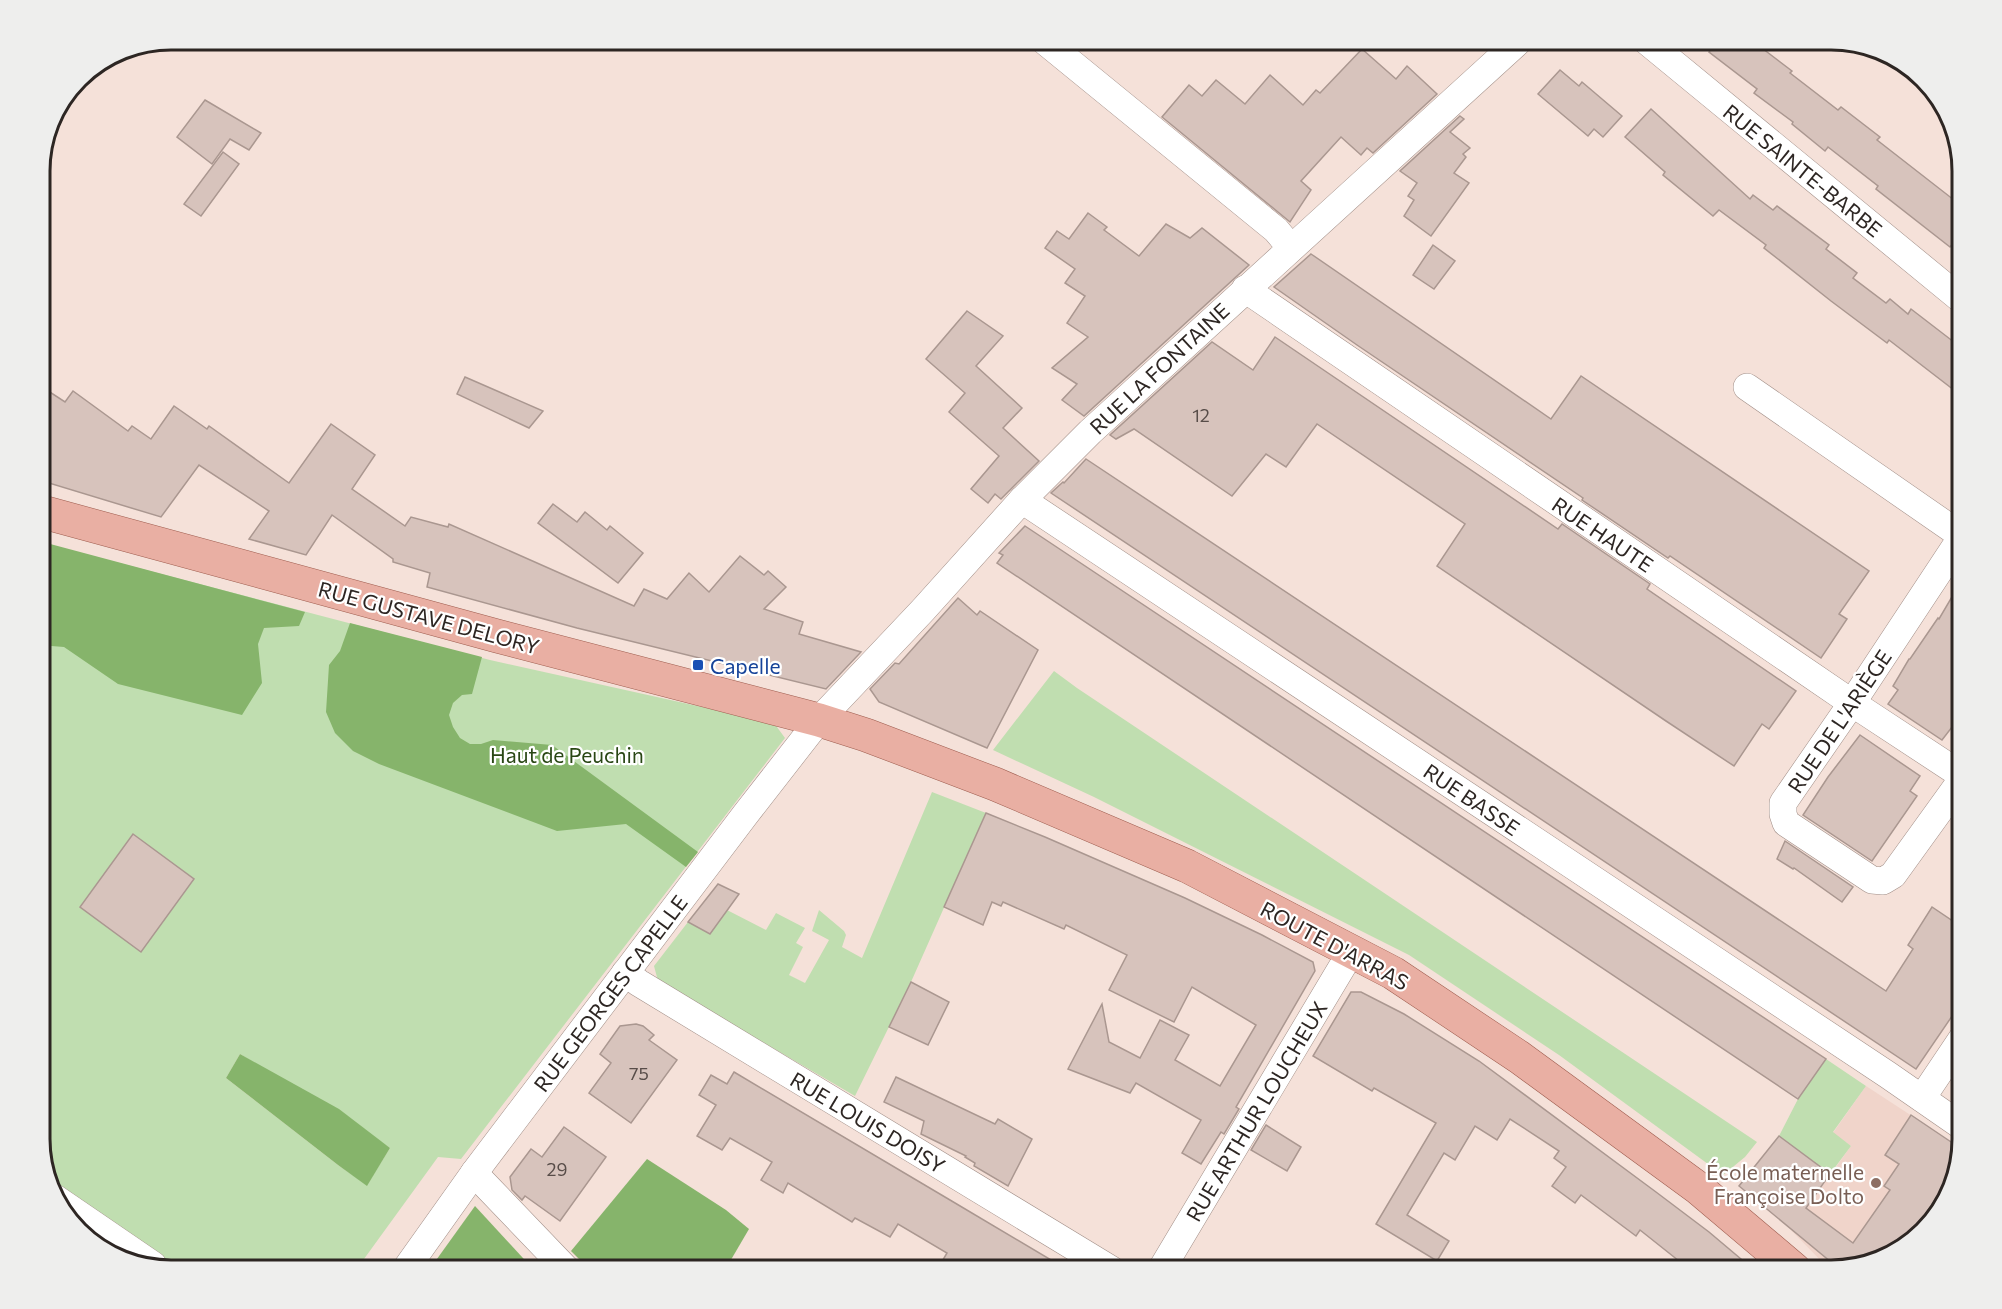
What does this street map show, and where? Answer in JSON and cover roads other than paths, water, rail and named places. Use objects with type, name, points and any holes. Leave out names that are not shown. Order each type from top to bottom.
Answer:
[{"type":"main road","name":"RUE GUSTAVE DELORY","points":[[50,515],[819,720]]},
{"type":"main road","name":"ROUTE D'ARRAS","points":[[819,720],[866,735],[995,784],[1187,867],[1393,973],[1519,1058],[1698,1188],[1783,1260]]},
{"type":"street","points":[[1055,50],[1276,230],[1291,248]]},
{"type":"street","name":"RUE LA FONTAINE","points":[[819,720],[923,610],[1022,500],[1090,432],[1509,50]]},
{"type":"street","name":"RUE SAINTE-BARBE","points":[[1657,50],[1952,292]]},
{"type":"street","name":"RUE HAUTE","points":[[1245,290],[1952,770]]},
{"type":"street","points":[[1747,387],[1952,528]]},
{"type":"street","name":"RUE BASSE","points":[[1022,500],[1952,1119]]},
{"type":"street","name":"RUE DE L'ARIÈGE","points":[[1952,550],[1783,803],[1783,814],[1786,823],[1872,880],[1883,881],[1893,875],[1952,792]]},
{"type":"street","name":"RUE GEORGES CAPELLE","points":[[412,1260],[474,1173],[819,720]]},
{"type":"street","name":"RUE ARTHUR LOUCHEUX","points":[[1167,1260],[1351,952]]},
{"type":"street","name":"RUE LOUIS DOISY","points":[[625,973],[1096,1260]]},
{"type":"street","points":[[1922,1098],[1952,1054]]},
{"type":"street","points":[[474,1173],[557,1260]]},
{"type":"street","points":[[75,1211],[138,1255]]},
{"type":"place","name":"Capelle","points":[[698,665]]},
{"type":"place","name":"École maternelle Françoise Dolto","points":[[1876,1183]]},
{"type":"park label","name":"Haut de Peuchin","points":[[567,754]]}]
